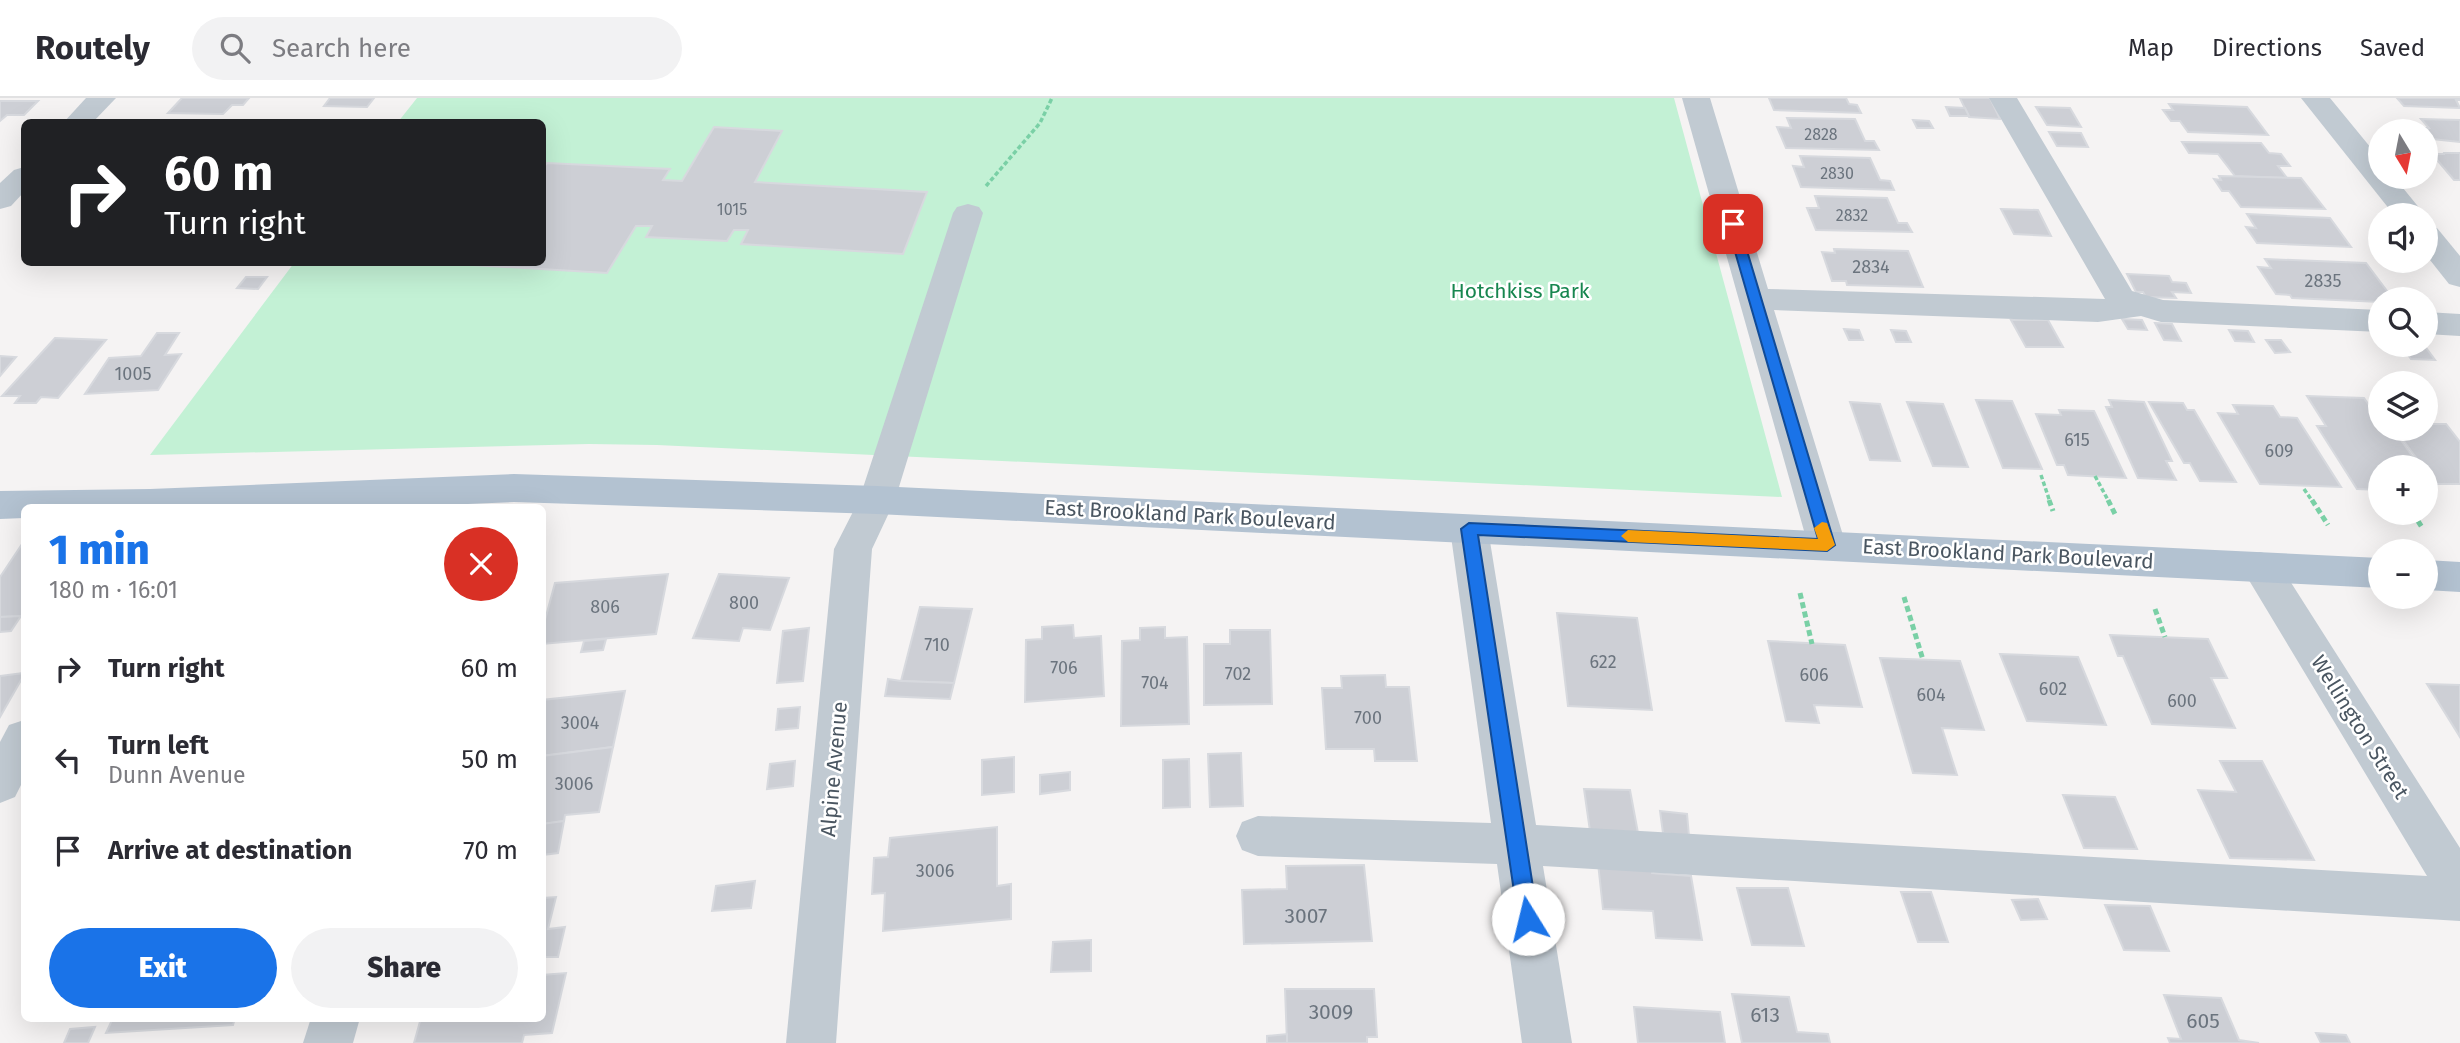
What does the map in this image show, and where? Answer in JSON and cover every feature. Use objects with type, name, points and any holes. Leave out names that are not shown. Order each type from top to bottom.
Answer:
[{"type":"main road","name":"East Brookland Park Boulevard","points":[[201,504],[511,498],[877,499],[2368,572]]},
{"type":"main road","name":"East Brookland Park Boulevard","points":[[0,505],[21,505]]},
{"type":"main road","points":[[2438,576],[2460,577]]},
{"type":"street","points":[[81,119],[102,98]]},
{"type":"street","points":[[1696,98],[1827,545]]},
{"type":"street","points":[[2003,98],[2120,298],[2161,311],[2368,320]]},
{"type":"street","points":[[2315,98],[2400,203]]},
{"type":"street","points":[[0,200],[21,179]]},
{"type":"street","name":"Alpine Avenue","points":[[811,1043],[853,549],[877,499],[968,213]]},
{"type":"street","points":[[2438,250],[2460,277]]},
{"type":"street","points":[[1755,299],[2098,311],[2142,305]]},
{"type":"street","points":[[2438,324],[2460,325]]},
{"type":"street","points":[[1469,529],[1547,1043]]},
{"type":"street","name":"Wellington Street","points":[[2260,567],[2460,888]]},
{"type":"street","points":[[0,785],[21,744]]},
{"type":"street","points":[[1258,836],[1517,844],[2460,898]]},
{"type":"street","points":[[328,1043],[335,1022]]},
{"type":"path","points":[[968,213],[993,174],[1040,123],[1052,98]]},
{"type":"path","points":[[2041,475],[2053,510]]},
{"type":"path","points":[[2095,477],[2115,514]]},
{"type":"path","points":[[2304,489],[2328,525]]},
{"type":"path","points":[[2420,525],[2423,529]]},
{"type":"path","points":[[1800,593],[1812,644]]},
{"type":"path","points":[[1904,597],[1923,660]]},
{"type":"path","points":[[2155,609],[2165,637]]},
{"type":"green space","name":"Hotchkiss Park","points":[[417,98],[1674,98],[1782,497],[657,445],[589,444],[150,455],[292,266],[546,266],[546,119],[400,119]]},
{"type":"building","points":[[182,98],[249,98],[243,105],[232,105],[223,114],[168,113]]},
{"type":"building","points":[[330,98],[374,98],[367,107],[324,106]]},
{"type":"building","points":[[1769,98],[1846,98],[1849,104],[1857,105],[1861,113],[1774,110]]},
{"type":"building","points":[[1960,98],[1990,98],[2000,119],[1969,117]]},
{"type":"building","points":[[2397,98],[2460,98],[2456,100],[2460,108],[2404,106]]},
{"type":"building","points":[[0,101],[38,101],[24,115],[7,115],[0,121]]},
{"type":"building","points":[[2169,104],[2247,107],[2268,135],[2188,132],[2180,121],[2171,121],[2163,110],[2173,110]]},
{"type":"building","points":[[1946,107],[1965,108],[1969,116],[1950,116]]},
{"type":"building","points":[[2036,107],[2070,108],[2081,127],[2047,125]]},
{"type":"building","points":[[1787,118],[1855,119],[1865,141],[1874,141],[1879,150],[1786,148],[1777,127],[1791,128]]},
{"type":"building","points":[[2438,119],[2460,120],[2460,142],[2438,140]]},
{"type":"building","points":[[1913,120],[1929,121],[1933,128],[1917,128]]},
{"type":"building","points":[[714,127],[782,131],[755,182],[927,192],[903,254],[741,244],[748,230],[734,230],[727,241],[646,237],[652,226],[636,226],[607,273],[491,266],[546,266],[547,163],[670,169],[663,180],[682,181]]},
{"type":"building","points":[[2049,132],[2081,133],[2088,147],[2057,146]]},
{"type":"building","points":[[2182,142],[2261,143],[2269,153],[2281,154],[2290,166],[2278,166],[2287,178],[2235,176],[2218,154],[2189,153]]},
{"type":"building","points":[[2443,153],[2460,153],[2460,180],[2454,180],[2438,161],[2438,154],[2445,154]]},
{"type":"building","points":[[1800,156],[1870,158],[1880,180],[1890,181],[1894,190],[1801,187],[1793,166],[1804,167]]},
{"type":"building","points":[[2219,176],[2301,178],[2325,209],[2241,207],[2229,191],[2222,191],[2214,179],[2221,180]]},
{"type":"building","points":[[1815,196],[1887,198],[1898,223],[1907,223],[1912,232],[1816,230],[1807,208],[1819,208]]},
{"type":"building","points":[[2001,209],[2038,210],[2051,236],[2014,234]]},
{"type":"building","points":[[2247,214],[2330,218],[2351,247],[2257,243],[2246,227],[2256,228]]},
{"type":"building","points":[[1834,249],[1908,251],[1923,287],[1847,285],[1846,281],[1832,281],[1822,252],[1835,253]]},
{"type":"building","points":[[2265,259],[2366,263],[2368,273],[2374,273],[2384,287],[2368,287],[2368,301],[2292,298],[2290,295],[2276,294],[2258,267],[2271,268]]},
{"type":"building","points":[[2127,274],[2169,276],[2172,282],[2186,283],[2191,293],[2172,292],[2176,298],[2146,297],[2143,292],[2136,292]]},
{"type":"building","points":[[246,277],[267,277],[258,289],[237,288]]},
{"type":"building","points":[[2122,319],[2142,320],[2147,330],[2128,329]]},
{"type":"building","points":[[2011,320],[2048,320],[2063,347],[2026,347]]},
{"type":"building","points":[[2155,323],[2172,324],[2181,341],[2164,340]]},
{"type":"building","points":[[1844,329],[1859,330],[1863,340],[1849,340]]},
{"type":"building","points":[[1891,330],[1906,331],[1911,342],[1896,342]]},
{"type":"building","points":[[2229,330],[2248,331],[2254,342],[2235,341]]},
{"type":"building","points":[[157,333],[179,333],[165,355],[181,354],[158,390],[85,394],[109,358],[141,356]]},
{"type":"building","points":[[55,338],[106,340],[58,398],[41,397],[36,403],[15,403],[20,396],[2,396]]},
{"type":"building","points":[[2266,340],[2281,340],[2290,352],[2275,353]]},
{"type":"building","points":[[0,356],[16,357],[0,376]]},
{"type":"building","points":[[2410,357],[2433,357],[2435,360]]},
{"type":"building","points":[[2307,396],[2364,398],[2368,404],[2368,441],[2402,441],[2411,455],[2368,455],[2368,489],[2357,489],[2317,426],[2326,426]]},
{"type":"building","points":[[1976,400],[2012,401],[2042,469],[2003,468]]},
{"type":"building","points":[[2109,400],[2144,402],[2172,461],[2166,461],[2176,480],[2138,478],[2106,407],[2112,407]]},
{"type":"building","points":[[1850,402],[1880,404],[1900,461],[1870,460]]},
{"type":"building","points":[[1907,402],[1943,404],[1968,467],[1933,466]]},
{"type":"building","points":[[2149,402],[2183,403],[2187,410],[2194,410],[2236,482],[2200,481],[2190,463],[2184,463]]},
{"type":"building","points":[[2233,405],[2273,406],[2280,417],[2297,418],[2341,487],[2260,484],[2218,413],[2238,414]]},
{"type":"building","points":[[2059,410],[2094,411],[2126,478],[2068,475],[2064,465],[2057,465],[2036,414],[2061,415]]},
{"type":"building","points":[[2438,424],[2446,424],[2460,442],[2460,484],[2438,484],[2438,455],[2414,455],[2404,441],[2438,441]]},
{"type":"building","points":[[21,546],[21,616],[0,617],[0,577]]},
{"type":"building","points":[[668,574],[656,634],[546,644],[546,616],[555,583]]},
{"type":"building","points":[[719,574],[789,578],[770,630],[743,628],[739,641],[693,638]]},
{"type":"building","points":[[920,607],[972,609],[954,683],[901,681]]},
{"type":"building","points":[[1557,613],[1637,618],[1652,710],[1568,706]]},
{"type":"building","points":[[21,616],[11,631],[0,632],[0,617]]},
{"type":"building","points":[[1073,625],[1074,638],[1101,636],[1104,696],[1025,702],[1026,640],[1042,639],[1042,627]]},
{"type":"building","points":[[1165,627],[1165,638],[1187,637],[1189,724],[1121,726],[1122,641],[1140,640],[1140,628]]},
{"type":"building","points":[[809,628],[803,681],[777,683],[783,631]]},
{"type":"building","points":[[1230,630],[1270,630],[1272,704],[1204,705],[1204,644],[1230,644]]},
{"type":"building","points":[[2110,635],[2208,639],[2227,678],[2211,678],[2235,728],[2152,724],[2123,656],[2118,656]]},
{"type":"building","points":[[606,639],[603,650],[581,652],[584,641]]},
{"type":"building","points":[[1768,641],[1845,645],[1862,707],[1814,705],[1819,723],[1786,721]]},
{"type":"building","points":[[2000,654],[2078,657],[2106,725],[2027,721]]},
{"type":"building","points":[[1880,658],[1960,661],[1984,730],[1942,728],[1957,775],[1913,773]]},
{"type":"building","points":[[21,673],[21,680],[0,717],[0,676]]},
{"type":"building","points":[[1385,675],[1386,687],[1409,687],[1417,761],[1375,761],[1374,749],[1326,749],[1322,688],[1342,688],[1341,676]]},
{"type":"building","points":[[888,679],[954,683],[950,699],[885,696]]},
{"type":"building","points":[[2427,684],[2460,685],[2460,737]]},
{"type":"building","points":[[625,691],[613,747],[546,755],[546,700]]},
{"type":"building","points":[[800,707],[798,728],[776,730],[778,709]]},
{"type":"building","points":[[613,747],[599,812],[565,815],[564,821],[546,823],[546,755]]},
{"type":"building","points":[[1241,753],[1243,806],[1210,807],[1208,754]]},
{"type":"building","points":[[1014,757],[1014,792],[982,795],[982,760]]},
{"type":"building","points":[[1189,759],[1190,807],[1163,808],[1163,760]]},
{"type":"building","points":[[795,761],[793,786],[767,789],[770,764]]},
{"type":"building","points":[[2220,761],[2262,761],[2314,860],[2230,858],[2198,790],[2236,792]]},
{"type":"building","points":[[1070,772],[1070,790],[1040,794],[1040,775]]},
{"type":"building","points":[[1584,789],[1630,790],[1638,833],[1590,831]]},
{"type":"building","points":[[2063,795],[2115,797],[2137,849],[2084,848]]},
{"type":"building","points":[[1660,811],[1687,814],[1689,836],[1663,833]]},
{"type":"building","points":[[564,821],[558,853],[546,854],[546,823]]},
{"type":"building","points":[[997,827],[997,886],[1011,884],[1011,919],[883,931],[885,893],[872,894],[874,858],[888,857],[890,838]]},
{"type":"building","points":[[1598,863],[1651,865],[1652,873],[1691,876],[1702,940],[1656,938],[1653,911],[1603,909]]},
{"type":"building","points":[[1364,865],[1372,941],[1244,944],[1242,890],[1287,889],[1286,866]]},
{"type":"building","points":[[755,881],[751,908],[712,911],[716,886]]},
{"type":"building","points":[[1737,888],[1788,888],[1804,946],[1752,945]]},
{"type":"building","points":[[1901,892],[1931,892],[1948,942],[1918,942]]},
{"type":"building","points":[[556,897],[548,929],[565,927],[558,957],[546,957],[546,898]]},
{"type":"building","points":[[2038,899],[2047,919],[2021,920],[2012,900]]},
{"type":"building","points":[[2105,905],[2150,906],[2169,951],[2124,950]]},
{"type":"building","points":[[1091,940],[1091,971],[1051,972],[1053,942]]},
{"type":"building","points":[[566,973],[552,1033],[524,1035],[522,1043],[414,1043],[420,1022],[546,1022],[546,975]]},
{"type":"building","points":[[1285,989],[1374,989],[1377,1037],[1367,1037],[1367,1043],[1287,1043]]},
{"type":"building","points":[[1732,994],[1789,997],[1797,1032],[1828,1034],[1830,1043],[1742,1043]]},
{"type":"building","points":[[2164,995],[2221,998],[2239,1040],[2259,1043],[2170,1043],[2168,1038],[2181,1039]]},
{"type":"building","points":[[1634,1007],[1720,1012],[1725,1043],[1638,1043]]},
{"type":"building","points":[[111,1022],[234,1022],[233,1025],[106,1033]]},
{"type":"building","points":[[95,1027],[88,1043],[64,1043],[70,1029]]},
{"type":"building","points":[[2316,1033],[2346,1035],[2350,1043],[2321,1043]]},
{"type":"building","points":[[1287,1034],[1287,1043],[1267,1043],[1267,1036]]},
{"type":"slow traffic","points":[[1628,536],[1827,545],[1822,528]]},
{"type":"route","points":[[1528,919],[1469,529],[1827,545],[1733,224]]}]
